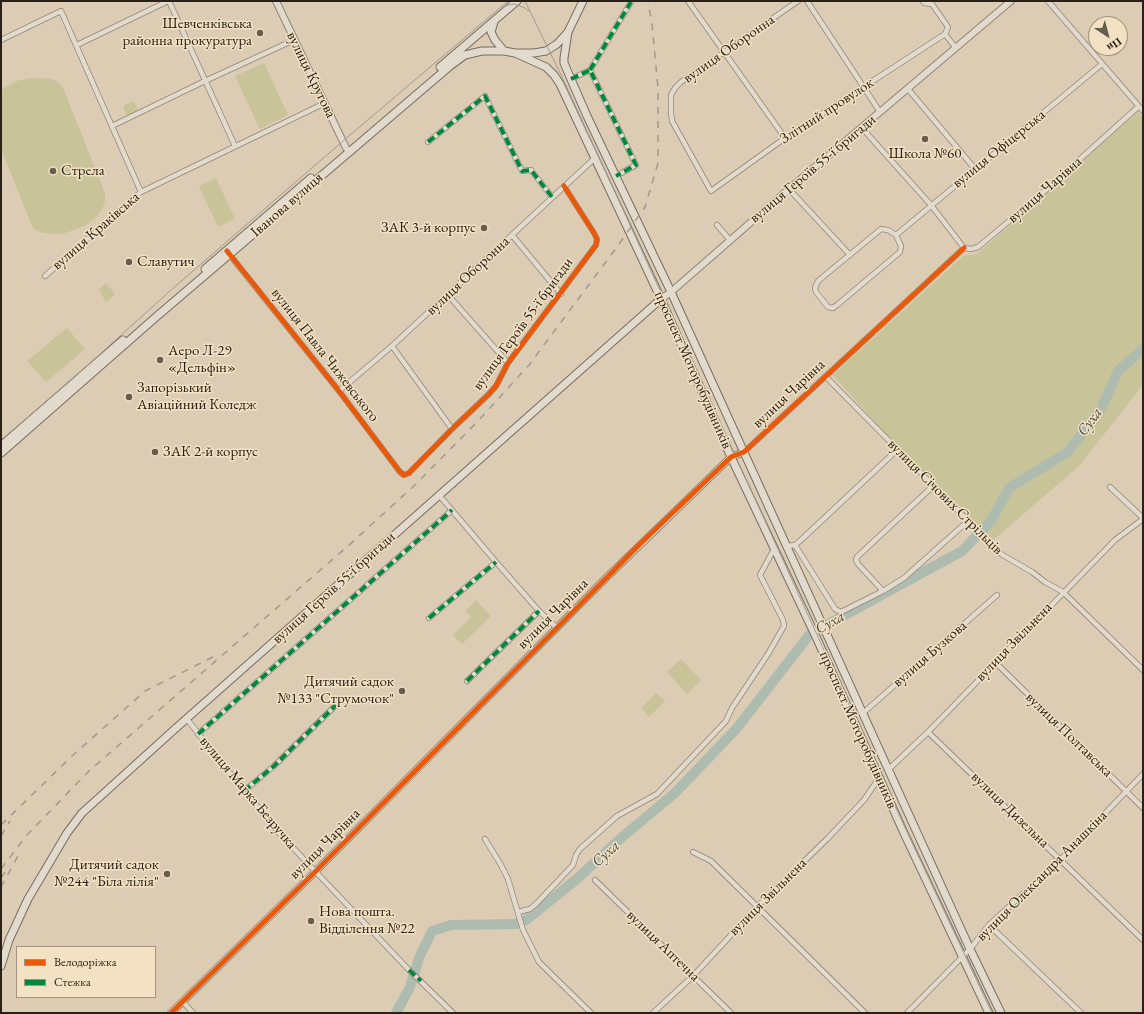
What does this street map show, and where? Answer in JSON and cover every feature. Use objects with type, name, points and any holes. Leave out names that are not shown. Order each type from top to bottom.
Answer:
[{"type":"main road","points":[[502,14],[510,1]]},
{"type":"main road","name":"Іванова вулиця","points":[[1,453],[346,148],[518,1]]},
{"type":"main road","name":"Іванова вулиця","points":[[1,446],[436,76],[457,60],[474,52],[504,51],[534,54],[546,51],[557,44],[568,32],[583,1]]},
{"type":"main road","points":[[494,22],[491,32],[495,40],[504,51]]},
{"type":"main road","name":"проспект Моторобудівників","points":[[568,32],[564,63],[571,79],[671,292],[970,949],[1001,1013]]},
{"type":"main road","name":"проспект Моторобудівників","points":[[515,53],[546,67],[560,84],[661,299],[731,457],[817,639],[879,778],[989,1013]]},
{"type":"main road","name":"вулиця Героїв 55-ї бригади","points":[[1,966],[9,940],[28,899],[67,833],[82,814],[187,719],[661,299]]},
{"type":"street","points":[[77,45],[168,1],[235,146]]},
{"type":"street","name":"вулиця Кругова","points":[[276,1],[346,148]]},
{"type":"street","points":[[688,1],[785,138]]},
{"type":"street","name":"вулиця Оборонна","points":[[711,191],[672,121],[671,95],[681,82],[798,1]]},
{"type":"street","points":[[807,1],[880,112]]},
{"type":"street","points":[[923,1],[924,3],[932,4],[948,27],[944,34],[955,47]]},
{"type":"street","name":"вулиця Героїв 55-ї бригади","points":[[661,299],[908,89],[955,47],[1011,1]]},
{"type":"street","points":[[1048,1],[1143,111]]},
{"type":"street","points":[[571,79],[590,70],[631,2]]},
{"type":"street","points":[[1,40],[61,11],[141,192]]},
{"type":"street","name":"Злітний провулок","points":[[711,191],[785,138],[944,34]]},
{"type":"street","points":[[112,126],[294,40]]},
{"type":"street","name":"вулиця Офіцерська","points":[[896,235],[930,205],[1102,64]]},
{"type":"street","points":[[590,70],[636,165],[616,176]]},
{"type":"street","points":[[908,89],[975,169]]},
{"type":"street","points":[[428,142],[485,96],[522,171],[531,170],[552,197]]},
{"type":"street","name":"вулиця Краківська","points":[[45,276],[141,192],[325,103]]},
{"type":"street","name":"вулиця Чарівна","points":[[172,1013],[315,872],[614,570],[731,457],[744,452],[964,248],[970,249],[978,247],[1039,196],[1138,106]]},
{"type":"street","points":[[862,128],[930,205],[964,248]]},
{"type":"street","name":"вулиця Оборонна","points":[[339,391],[392,346],[595,158]]},
{"type":"street","name":"вулиця Героїв 55-ї бригади","points":[[400,472],[404,474],[409,473],[452,428],[496,386],[508,363],[561,294],[596,245],[597,239],[564,186]]},
{"type":"street","points":[[790,189],[850,255]]},
{"type":"street","points":[[717,225],[730,240]]},
{"type":"street","points":[[881,229],[888,230],[896,235],[901,246],[900,252],[837,305],[830,308],[828,307],[816,292],[816,285],[818,282],[881,229]]},
{"type":"street","points":[[512,235],[561,294]]},
{"type":"street","name":"вулиця Павла Чижевського","points":[[228,253],[339,391],[400,472]]},
{"type":"street","points":[[448,295],[508,363]]},
{"type":"street","points":[[392,346],[452,428]]},
{"type":"street","name":"вулиця Січових Стрільців","points":[[826,377],[1001,554],[1063,592],[1143,670]]},
{"type":"street","points":[[787,546],[795,545],[897,450]]},
{"type":"street","points":[[883,591],[856,560],[933,486]]},
{"type":"street","points":[[1110,487],[1143,518]]},
{"type":"street","points":[[439,495],[496,562],[557,628]]},
{"type":"street","points":[[198,734],[452,510]]},
{"type":"street","name":"вулиця Звільнена","points":[[889,769],[928,732],[1114,540],[1143,518]]},
{"type":"street","points":[[795,545],[838,612],[844,611],[883,591],[904,578],[968,521]]},
{"type":"street","points":[[518,912],[530,909],[536,904],[573,865],[580,849],[617,816],[657,794],[728,719],[732,708],[782,632],[784,626],[783,620],[760,575],[774,549]]},
{"type":"street","points":[[429,618],[496,562]]},
{"type":"street","name":"вулиця Бузкова","points":[[863,713],[997,595]]},
{"type":"street","points":[[467,681],[540,611]]},
{"type":"street","name":"вулиця Полтавська","points":[[995,662],[1143,808]]},
{"type":"street","points":[[244,791],[274,766],[336,705]]},
{"type":"street","name":"вулиця Марка Безручка","points":[[187,719],[279,833],[315,872],[453,1013]]},
{"type":"street","name":"вулиця Дизельна","points":[[928,732],[1143,940]]},
{"type":"street","name":"вулиця Олександра Анашкіна","points":[[907,1013],[970,949],[989,925],[1060,860],[1143,774]]},
{"type":"street","name":"вулиця Звільнена","points":[[653,1013],[693,976],[757,907],[833,833],[864,800],[879,778]]},
{"type":"street","points":[[485,839],[508,879],[523,930],[539,962],[591,1013]]},
{"type":"street","points":[[693,852],[711,861],[865,1013]]},
{"type":"street","name":"вулиця Аптечна","points":[[595,880],[731,1013]]},
{"type":"street","points":[[989,925],[1081,1013]]},
{"type":"street","points":[[183,1002],[194,1013]]},
{"type":"shaded area","points":[[264,63],[288,115],[260,129],[235,76]]},
{"type":"shaded area","name":"Стрела","points":[[32,78],[51,79],[58,82],[63,88],[105,193],[105,201],[102,210],[94,219],[86,225],[63,234],[43,233],[35,230],[31,224],[1,149],[1,90],[16,81]]},
{"type":"shaded area","points":[[134,101],[138,111],[127,116],[123,106]]},
{"type":"shaded area","points":[[1137,112],[1143,117],[1143,385],[1079,466],[992,541],[898,448],[833,375],[963,256],[977,254]]},
{"type":"shaded area","points":[[216,178],[235,219],[218,227],[199,186]]},
{"type":"shaded area","points":[[106,283],[115,294],[106,303],[99,289]]},
{"type":"shaded area","points":[[67,328],[85,349],[46,382],[27,361]]},
{"type":"shaded area","points":[[476,600],[491,616],[462,644],[453,635],[471,617],[465,611]]},
{"type":"shaded area","points":[[681,659],[701,680],[687,694],[667,672]]},
{"type":"shaded area","points":[[656,693],[665,701],[649,717],[641,708]]},
{"type":"waterway","name":"Суха","points":[[526,920],[578,878],[621,838],[675,793],[737,728],[810,634],[962,551],[991,521],[1009,488],[1068,452],[1101,409],[1118,371],[1143,349]]},
{"type":"waterway","points":[[396,1013],[410,987],[419,958],[432,931],[451,925],[517,924]]},
{"type":"tram line","points":[[1,440],[343,141],[508,1]]},
{"type":"tram line","points":[[525,1],[562,77],[907,832],[992,1013]]},
{"type":"tram line","points":[[502,8],[514,4],[529,11]]},
{"type":"railway","points":[[1,869],[26,836],[89,771],[348,546],[416,484],[478,421],[529,365],[617,247],[645,207],[658,163],[658,88],[652,24],[648,1]]},
{"type":"railway","points":[[1,825],[71,757],[145,691],[213,657]]},
{"type":"railway","points":[[1,836],[10,821]]},
{"type":"railway","points":[[1,887],[20,852]]},
{"type":"railway","points":[[1,878],[9,866]]},
{"type":"marked path","points":[[590,70],[631,2]]},
{"type":"marked path","points":[[571,79],[590,70],[636,165],[616,176]]},
{"type":"marked path","points":[[428,142],[485,96],[522,171],[531,170],[552,197]]},
{"type":"marked path","points":[[198,734],[452,510]]},
{"type":"marked path","points":[[429,618],[496,562]]},
{"type":"marked path","points":[[467,681],[539,611]]},
{"type":"marked path","points":[[244,791],[274,766],[336,705]]},
{"type":"marked path","points":[[409,970],[421,981]]},
{"type":"cycle path","points":[[227,251],[339,391],[400,472],[404,475],[409,473],[496,386],[508,363],[596,245],[597,239],[594,233],[564,186]]},
{"type":"cycle path","points":[[171,1013],[315,872],[640,544],[731,457],[744,452],[964,248]]},
{"type":"place","name":"Шевченківська районна прокуратура","points":[[260,33]]},
{"type":"place","name":"Школа №60","points":[[925,139]]},
{"type":"place","name":"Стрела","points":[[53,171]]},
{"type":"place","name":"ЗАК 3-й корпус","points":[[484,228]]},
{"type":"place","name":"Славутич","points":[[129,262]]},
{"type":"place","name":"Аеро Л-29 «Дельфін»","points":[[160,360]]},
{"type":"place","name":"Запорізький Авіаційний Коледж","points":[[129,397]]},
{"type":"place","name":"ЗАК 2-й корпус","points":[[155,452]]},
{"type":"place","name":"Дитячий садок №133 \"Струмочок\"","points":[[402,691]]},
{"type":"place","name":"Дитячий садок №244 \"Біла лілія\"","points":[[167,874]]},
{"type":"place","name":"Нова пошта. Відділення №22","points":[[311,921]]}]
